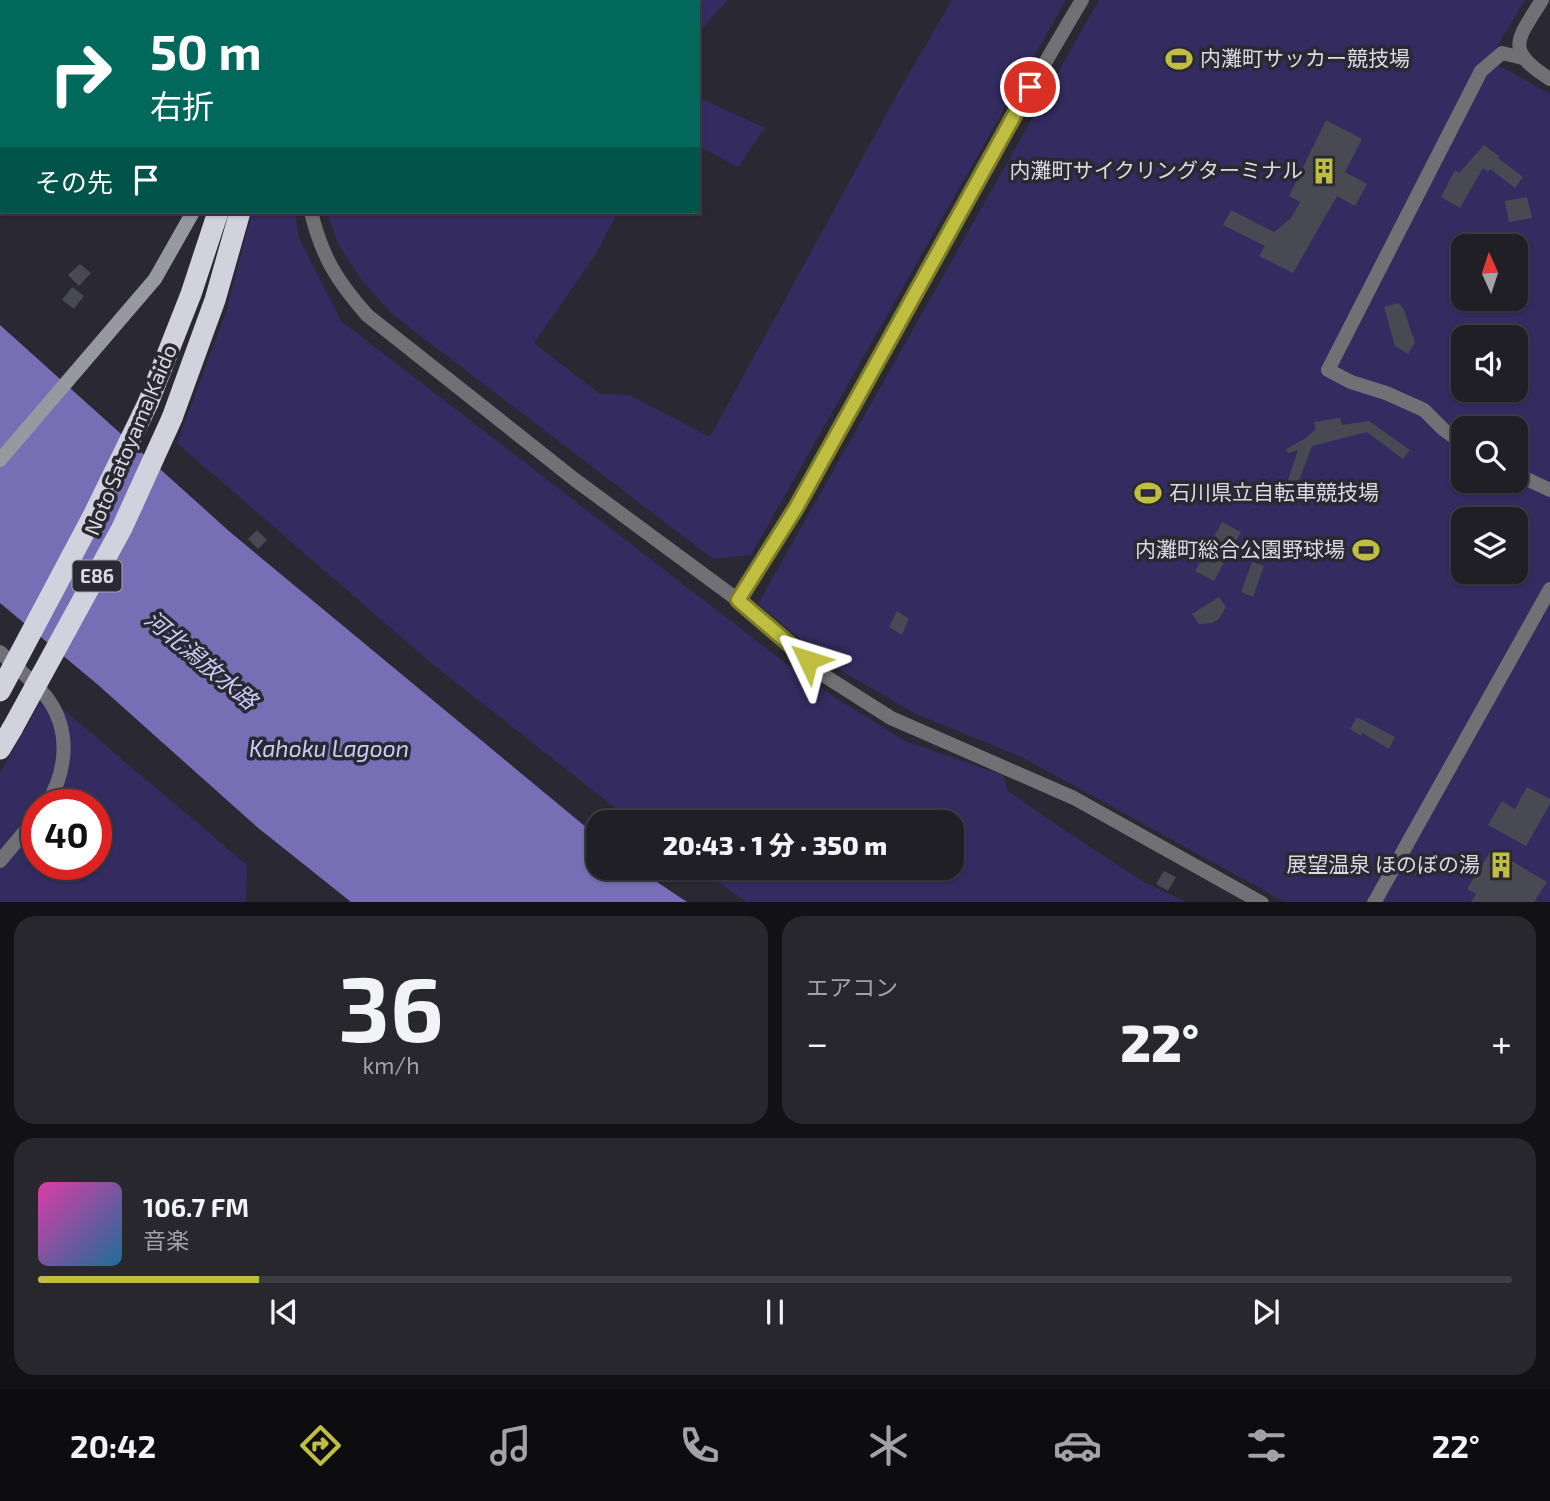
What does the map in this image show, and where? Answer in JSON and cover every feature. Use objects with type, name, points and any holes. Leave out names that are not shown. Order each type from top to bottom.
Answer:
[{"type":"highway","name":"Noto Satoyama Kaido","points":[[0,691],[93,516],[148,403],[191,294],[217,214]]},
{"type":"highway","name":"Noto Satoyama Kaido","points":[[0,749],[122,528],[172,418],[215,300],[239,214]]},
{"type":"main road","points":[[0,460],[155,279],[192,214]]},
{"type":"street","points":[[738,600],[796,508],[1017,108],[1082,0]]},
{"type":"street","points":[[1522,58],[1519,51],[1520,41],[1525,27],[1542,0]]},
{"type":"street","points":[[1451,435],[1424,410],[1386,393],[1351,382],[1328,370],[1481,71],[1502,53],[1522,58],[1550,79]]},
{"type":"street","points":[[312,214],[328,264],[347,293],[367,315],[574,479],[738,600],[825,676],[891,718],[1074,798],[1262,902]]},
{"type":"street","points":[[1528,480],[1550,490]]},
{"type":"street","points":[[1374,902],[1550,589]]},
{"type":"street","points":[[0,652],[50,701],[58,719],[64,757],[61,777],[55,789]]},
{"type":"street","points":[[0,861],[21,836]]},
{"type":"shaded area","points":[[700,0],[728,0],[700,31]]},
{"type":"shaded area","points":[[952,0],[1066,0],[751,555],[713,559],[392,314],[361,279],[338,244],[328,214],[617,214],[596,254],[534,343],[600,394],[629,395],[710,437],[900,89]]},
{"type":"shaded area","points":[[1099,0],[1525,0],[1489,60],[1550,94],[1550,902],[1285,902],[1022,757],[916,714],[833,666],[758,604]]},
{"type":"shaded area","points":[[700,98],[765,128],[738,167],[700,147]]},
{"type":"shaded area","points":[[251,214],[295,214],[299,238],[341,321],[788,665],[905,741],[1003,775],[1007,790],[1064,830],[1144,882],[1186,902],[747,902],[715,880],[964,880],[964,810],[618,810],[430,662],[177,443],[226,312]]},
{"type":"shaded area","points":[[45,694],[247,865],[246,902],[0,902],[0,773]]},
{"type":"water","name":"Kahoku Lagoon","points":[[0,325],[230,532],[586,827],[586,880],[654,880],[687,902],[351,902],[257,827],[97,684],[0,603]]},
{"type":"building","points":[[1326,120],[1362,139],[1345,172],[1367,184],[1355,206],[1337,196],[1293,273],[1259,256],[1265,246],[1223,225],[1231,210],[1274,232],[1291,218],[1300,202],[1289,196]]},
{"type":"building","points":[[1484,145],[1523,177],[1515,188],[1490,169],[1488,172],[1483,168],[1460,208],[1441,197],[1455,170],[1459,173]]},
{"type":"building","points":[[1527,197],[1532,218],[1509,222],[1505,201]]},
{"type":"building","points":[[80,264],[91,273],[79,286],[68,275]]},
{"type":"building","points":[[72,287],[84,296],[74,309],[62,300]]},
{"type":"building","points":[[1399,303],[1415,343],[1408,354],[1395,346],[1384,307]]},
{"type":"building","points":[[1340,418],[1342,425],[1369,421],[1410,450],[1403,459],[1367,432],[1312,446],[1294,493],[1285,489],[1298,450],[1288,453],[1286,449],[1316,429],[1314,422]]},
{"type":"building","points":[[1222,522],[1241,532],[1214,581],[1195,571]]},
{"type":"building","points":[[257,530],[267,540],[258,549],[248,539]]},
{"type":"building","points":[[1252,562],[1264,566],[1253,597],[1241,592]]},
{"type":"building","points":[[1219,597],[1226,607],[1219,619],[1212,623],[1199,624],[1192,614]]},
{"type":"building","points":[[897,611],[909,619],[902,635],[889,627]]},
{"type":"building","points":[[1357,717],[1395,737],[1389,749],[1350,729]]},
{"type":"building","points":[[1527,787],[1550,799],[1550,804],[1526,846],[1488,825],[1502,801],[1515,809]]},
{"type":"building","name":"展望温泉 ほのぼの湯","points":[[1492,849],[1547,882],[1534,902],[1471,902],[1476,894],[1467,889]]},
{"type":"building","points":[[1164,871],[1176,877],[1168,891],[1156,884]]},
{"type":"place","name":"内灘町サッカー競技場","points":[[1179,59]]},
{"type":"place","name":"内灘町サイクリングターミナル","points":[[1324,171]]},
{"type":"place","name":"石川県立自転車競技場","points":[[1148,493]]},
{"type":"place","name":"内灘町総合公園野球場","points":[[1366,550]]},
{"type":"place","name":"展望温泉 ほのぼの湯","points":[[1501,865]]},
{"type":"route","points":[[808,660],[738,600],[796,508],[1030,87]]},
{"type":"water label","name":"河北潟放水路","points":[[201,660]]}]
